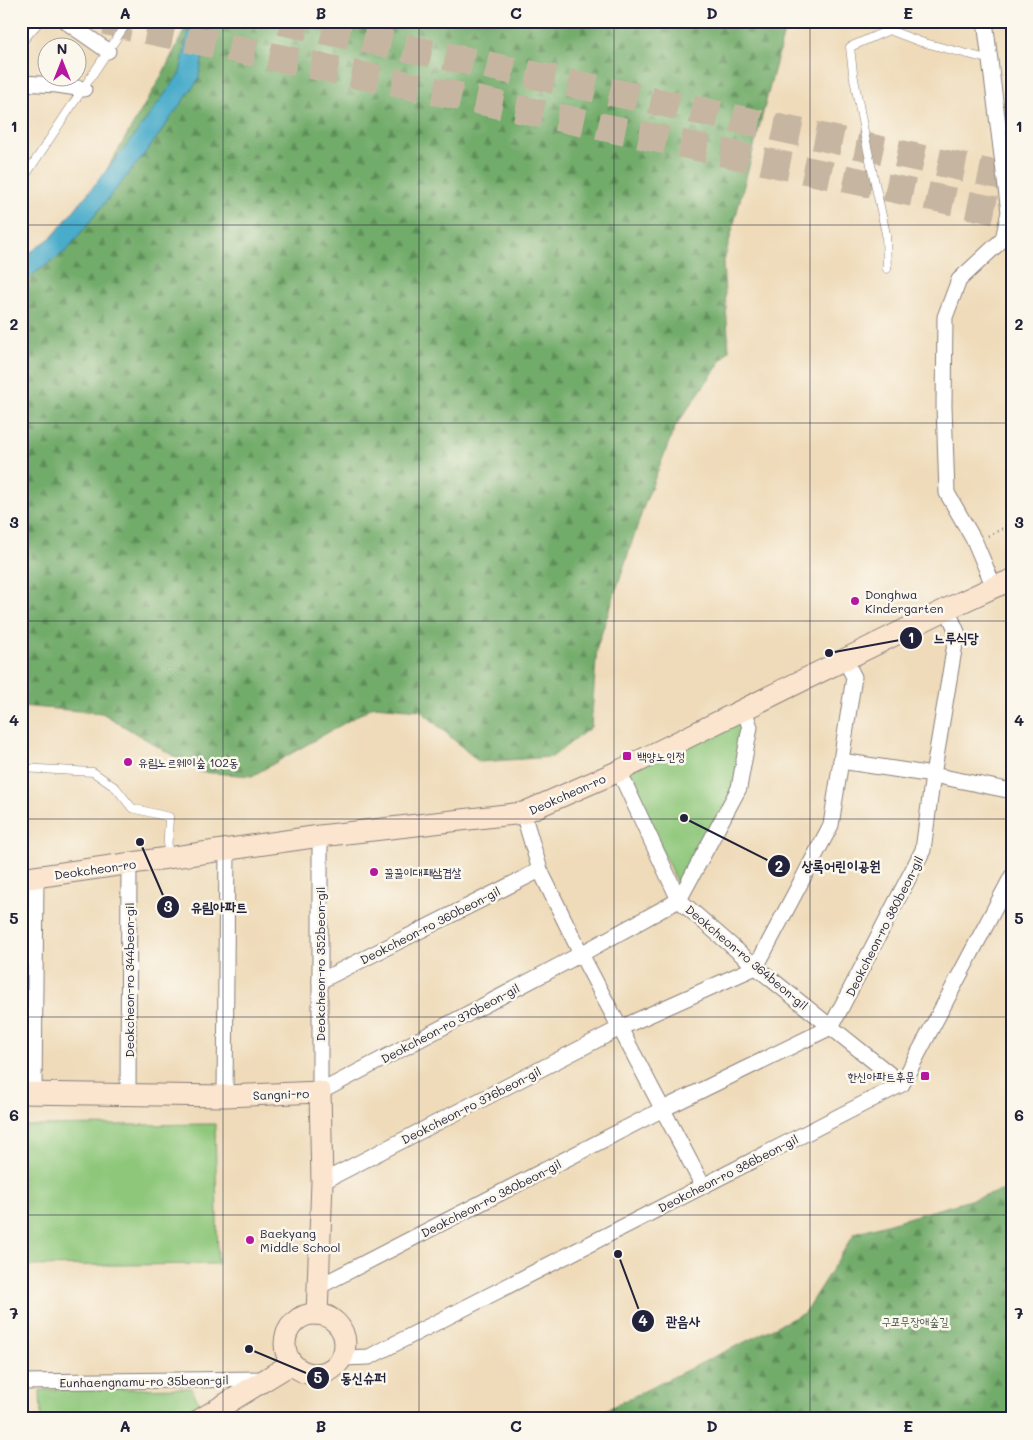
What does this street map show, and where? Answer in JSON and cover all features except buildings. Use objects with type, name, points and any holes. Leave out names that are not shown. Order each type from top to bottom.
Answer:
[{"type":"main road","name":"Deokcheon-ro","points":[[29,878],[320,836],[523,813],[619,771],[1003,583]]},
{"type":"main road","name":"Sangni-ro","points":[[28,1093],[225,1096],[320,1092],[322,1182],[317,1314]]},
{"type":"main road","points":[[317,1314],[327,1316],[342,1329],[345,1338],[345,1348],[342,1358],[328,1372],[308,1374],[299,1370],[291,1364],[286,1355],[284,1345],[290,1326],[306,1315],[317,1314]]},
{"type":"main road","points":[[201,1419],[291,1364]]},
{"type":"street","points":[[65,21],[108,51]]},
{"type":"street","points":[[985,21],[1009,212],[1003,240],[959,280],[945,316],[944,406],[948,493],[975,542],[1003,583]]},
{"type":"street","points":[[21,83],[84,89]]},
{"type":"street","name":"Deokcheon-ro 380beon-gil","points":[[318,1287],[663,1109],[831,1028],[923,850],[933,775],[957,632],[947,609]]},
{"type":"street","points":[[756,967],[830,825],[854,677],[845,660]]},
{"type":"street","points":[[679,900],[739,788],[750,727],[744,710]]},
{"type":"street","points":[[841,761],[933,775],[1012,791]]},
{"type":"street","name":"Deokcheon-ro 364beon-gil","points":[[619,771],[679,900],[756,967],[902,1084]]},
{"type":"street","points":[[523,813],[540,870],[581,954],[703,1186]]},
{"type":"street","name":"Deokcheon-ro 352beon-gil","points":[[320,836],[320,1092]]},
{"type":"street","points":[[225,1096],[227,849]]},
{"type":"street","name":"Deokcheon-ro 344beon-gil","points":[[128,1095],[129,864]]},
{"type":"street","name":"Deokcheon-ro 360beon-gil","points":[[320,981],[540,870]]},
{"type":"street","points":[[902,1084],[1012,876]]},
{"type":"street","points":[[28,1093],[29,878]]},
{"type":"street","name":"Deokcheon-ro 370beon-gil","points":[[320,1092],[679,900]]},
{"type":"street","name":"Deokcheon-ro 376beon-gil","points":[[322,1182],[620,1028],[756,967]]},
{"type":"street","name":"Deokcheon-ro 386beon-gil","points":[[342,1358],[369,1357],[902,1084]]},
{"type":"street","name":"Eunhaengnamu-ro 35beon-gil","points":[[21,1382],[266,1379]]},
{"type":"lane","points":[[21,43],[40,21]]},
{"type":"lane","points":[[21,182],[128,21]]},
{"type":"lane","points":[[888,270],[886,234],[865,137],[850,47],[888,30],[921,42],[991,60]]},
{"type":"lane","points":[[21,768],[93,772],[116,788],[132,808],[169,817],[167,858]]},
{"type":"path","points":[[975,542],[1012,524]]},
{"type":"green space","points":[[189,21],[787,21],[723,265],[729,350],[675,427],[645,503],[597,647],[591,727],[552,757],[479,762],[420,710],[374,706],[252,776],[200,772],[102,713],[21,706],[21,262],[65,241],[162,75]]},
{"type":"green space","points":[[741,715],[746,731],[737,789],[681,892],[626,772]]},
{"type":"green space","points":[[215,1124],[218,1264],[21,1266],[21,1126]]},
{"type":"green space","name":"구포무장애숲길","points":[[1012,1188],[1012,1419],[587,1419],[804,1313],[855,1233]]},
{"type":"green space","points":[[191,1388],[201,1406],[176,1419],[41,1419],[40,1390]]},
{"type":"water","points":[[193,21],[216,21],[208,32],[198,80],[150,147],[66,251],[21,283],[21,259],[53,236],[132,139],[180,73],[190,25]]},
{"type":"tunnel","points":[[105,21],[1012,214]]},
{"type":"tunnel","points":[[281,21],[1012,178]]},
{"type":"place","name":"Donghwa Kindergarten","points":[[855,601]]},
{"type":"place","name":"느루식당","points":[[829,653]]},
{"type":"place","name":"백양노인정","points":[[627,756]]},
{"type":"place","name":"유림노르웨이숲 102동","points":[[128,762]]},
{"type":"place","name":"상록어린이공원","points":[[684,818]]},
{"type":"place","name":"유림아파트","points":[[140,842]]},
{"type":"place","name":"꿀꿀이대패삼겹살","points":[[374,872]]},
{"type":"place","name":"한신아파트후문","points":[[925,1076]]},
{"type":"place","name":"Baekyang Middle School","points":[[250,1240]]},
{"type":"place","name":"관음사","points":[[618,1254]]},
{"type":"place","name":"동신슈퍼","points":[[249,1349]]}]
